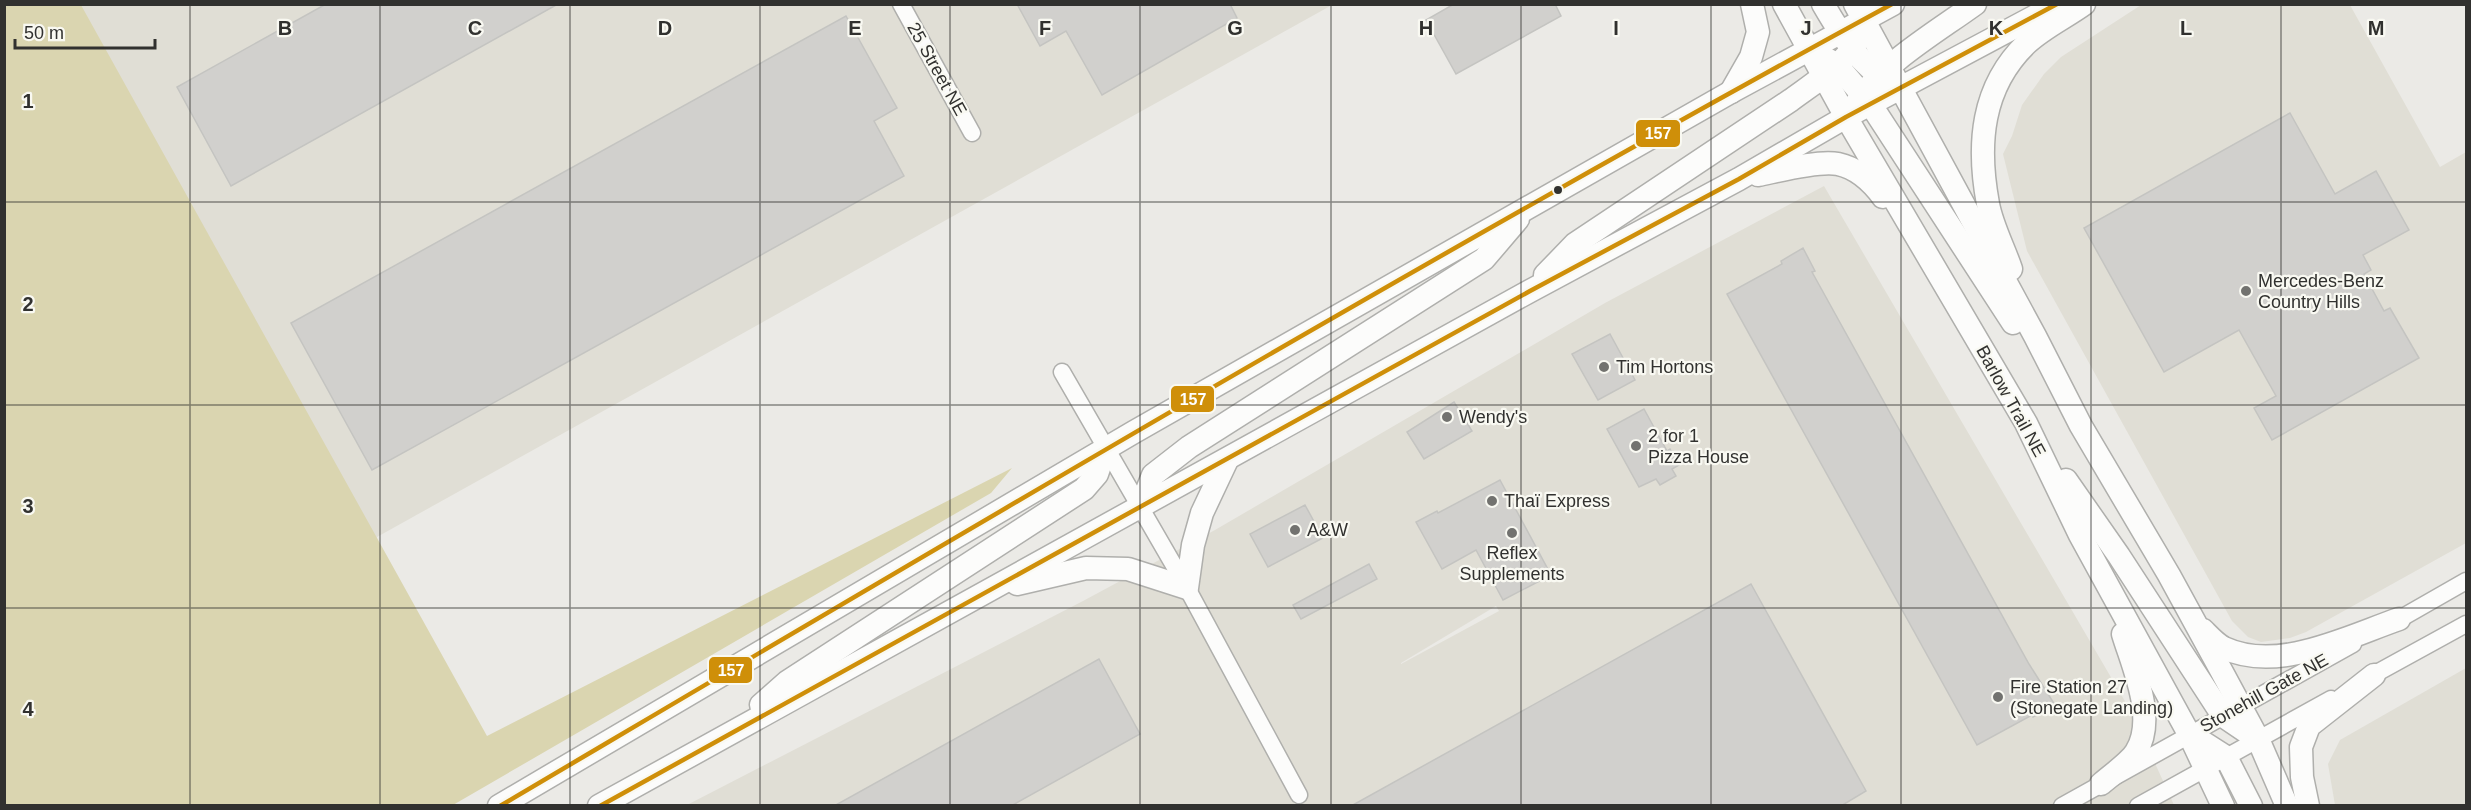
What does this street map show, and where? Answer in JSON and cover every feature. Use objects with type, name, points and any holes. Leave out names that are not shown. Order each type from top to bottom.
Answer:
[{"type":"main road","points":[[1731,92],[1751,57],[1758,32],[1752,4]]},
{"type":"main road","name":"Barlow Trail NE","points":[[1784,4],[1810,50],[1838,56],[1846,117],[2026,423],[2080,535],[2189,734],[2216,763],[2223,806]]},
{"type":"main road","points":[[1823,4],[1838,56],[2081,426],[2169,575],[2193,621],[2231,711]]},
{"type":"main road","points":[[1530,291],[1575,244],[1791,100],[1838,56],[1859,13],[1893,4]]},
{"type":"main road","points":[[598,806],[1530,291],[1739,179],[1846,117],[1867,99],[1884,72],[1975,4]]},
{"type":"main road","points":[[1867,99],[1901,90],[2058,4]]},
{"type":"main road","points":[[2035,336],[1989,206],[1982,150],[1984,119],[1993,93],[2007,66],[2028,43],[2084,4]]},
{"type":"main road","points":[[1859,13],[1884,72],[1901,90],[2035,336],[2081,426]]},
{"type":"main road","points":[[499,806],[1106,448],[1529,206],[1810,50],[1838,56],[1884,72]]},
{"type":"main road","points":[[1739,179],[1808,165],[1838,164],[1870,180],[1928,257]]},
{"type":"main road","points":[[1140,508],[1153,475],[1181,454],[1484,258],[1529,206]]},
{"type":"main road","points":[[2026,423],[2231,711],[2258,739],[2287,806]]},
{"type":"main road","points":[[728,734],[787,682],[1084,489],[1097,474],[1106,448]]},
{"type":"main road","points":[[989,591],[1086,568],[1128,569],[1187,588],[1193,545],[1202,513],[1227,460]]},
{"type":"main road","points":[[2101,784],[2136,753],[2144,729],[2143,697],[2107,584]]},
{"type":"main road","points":[[2193,621],[2222,647],[2255,657],[2294,654],[2399,619]]},
{"type":"main road","points":[[2308,806],[2302,777],[2301,747],[2309,726],[2374,675]]},
{"type":"main road","points":[[2216,763],[2251,806]]},
{"type":"street","name":"25 Street NE","points":[[901,4],[972,133]]},
{"type":"street","points":[[1062,372],[1187,588],[1299,795]]},
{"type":"street","name":"Stonehill Gate NE","points":[[2062,806],[2466,581]]},
{"type":"street","name":"Stonehill Gate NE","points":[[2138,806],[2466,624]]},
{"type":"shaded area","points":[[5,4],[81,5],[487,736],[1012,468],[991,493],[453,805],[5,805]]},
{"type":"shaded area","points":[[5,5],[1332,5],[377,537],[5,806]]},
{"type":"shaded area","points":[[2141,5],[2350,5],[2440,167],[2466,152],[2466,543],[2306,632],[2290,638],[2261,642],[2248,637],[2232,621],[2027,251],[2003,154],[2012,136],[2022,105],[2044,74],[2061,57]]},
{"type":"shaded area","points":[[1824,186],[2133,715],[2174,805],[685,806],[1083,601],[1215,530],[1605,303]],"holes":[[[1496,606],[1499,611],[1401,664]]]},
{"type":"shaded area","points":[[2466,668],[2466,805],[2335,805],[2328,764],[2340,740]]},
{"type":"building","points":[[326,4],[558,4],[231,186],[177,87]]},
{"type":"building","points":[[1017,4],[1230,4],[1237,18],[1102,95],[1066,31],[1040,46]]},
{"type":"building","points":[[1454,4],[1555,4],[1561,16],[1456,74],[1426,20]]},
{"type":"building","points":[[846,16],[897,108],[874,121],[904,176],[372,470],[291,323]]},
{"type":"building","name":"Mercedes-Benz Country Hills","points":[[2290,113],[2335,194],[2376,171],[2409,230],[2363,255],[2371,270],[2364,274],[2384,311],[2390,308],[2419,358],[2272,440],[2254,408],[2276,396],[2239,330],[2164,372],[2084,228]]},
{"type":"building","points":[[1803,248],[1815,271],[1812,272],[2029,664],[2055,705],[1977,745],[1727,294],[1782,264],[1781,261]]},
{"type":"building","name":"Tim Hortons","points":[[1610,334],[1635,380],[1598,400],[1572,354]]},
{"type":"building","name":"Wendy's","points":[[1454,402],[1472,431],[1424,459],[1407,432]]},
{"type":"building","points":[[1644,409],[1667,451],[1670,449],[1679,465],[1672,469],[1676,476],[1660,485],[1656,479],[1639,487],[1607,429]]},
{"type":"building","points":[[1500,480],[1551,575],[1503,600],[1476,550],[1442,569],[1416,522]]},
{"type":"building","points":[[1305,505],[1323,538],[1268,567],[1250,534]]},
{"type":"building","points":[[1369,564],[1377,579],[1301,619],[1293,605]]},
{"type":"building","points":[[1751,584],[1866,791],[1841,806],[1351,806]]},
{"type":"building","points":[[1099,659],[1140,734],[1011,806],[834,806]]},
{"type":"transit line","name":"157","points":[[500,806],[1019,500],[1367,299],[1541,199],[1892,4]]},
{"type":"transit line","name":"157","points":[[600,806],[1530,291],[1739,179],[1846,117],[2057,4]]},
{"type":"place","name":"Mercedes-Benz Country Hills","points":[[2246,291]]},
{"type":"place","name":"Tim Hortons","points":[[1604,367]]},
{"type":"place","name":"Wendy's","points":[[1447,417]]},
{"type":"place","name":"2 for 1 Pizza House","points":[[1636,446]]},
{"type":"place","name":"Thaï Express","points":[[1492,501]]},
{"type":"place","name":"A&W","points":[[1295,530]]},
{"type":"place","name":"Reflex Supplements","points":[[1512,533]]},
{"type":"place","name":"Fire Station 27 (Stonegate Landing)","points":[[1998,697]]}]
